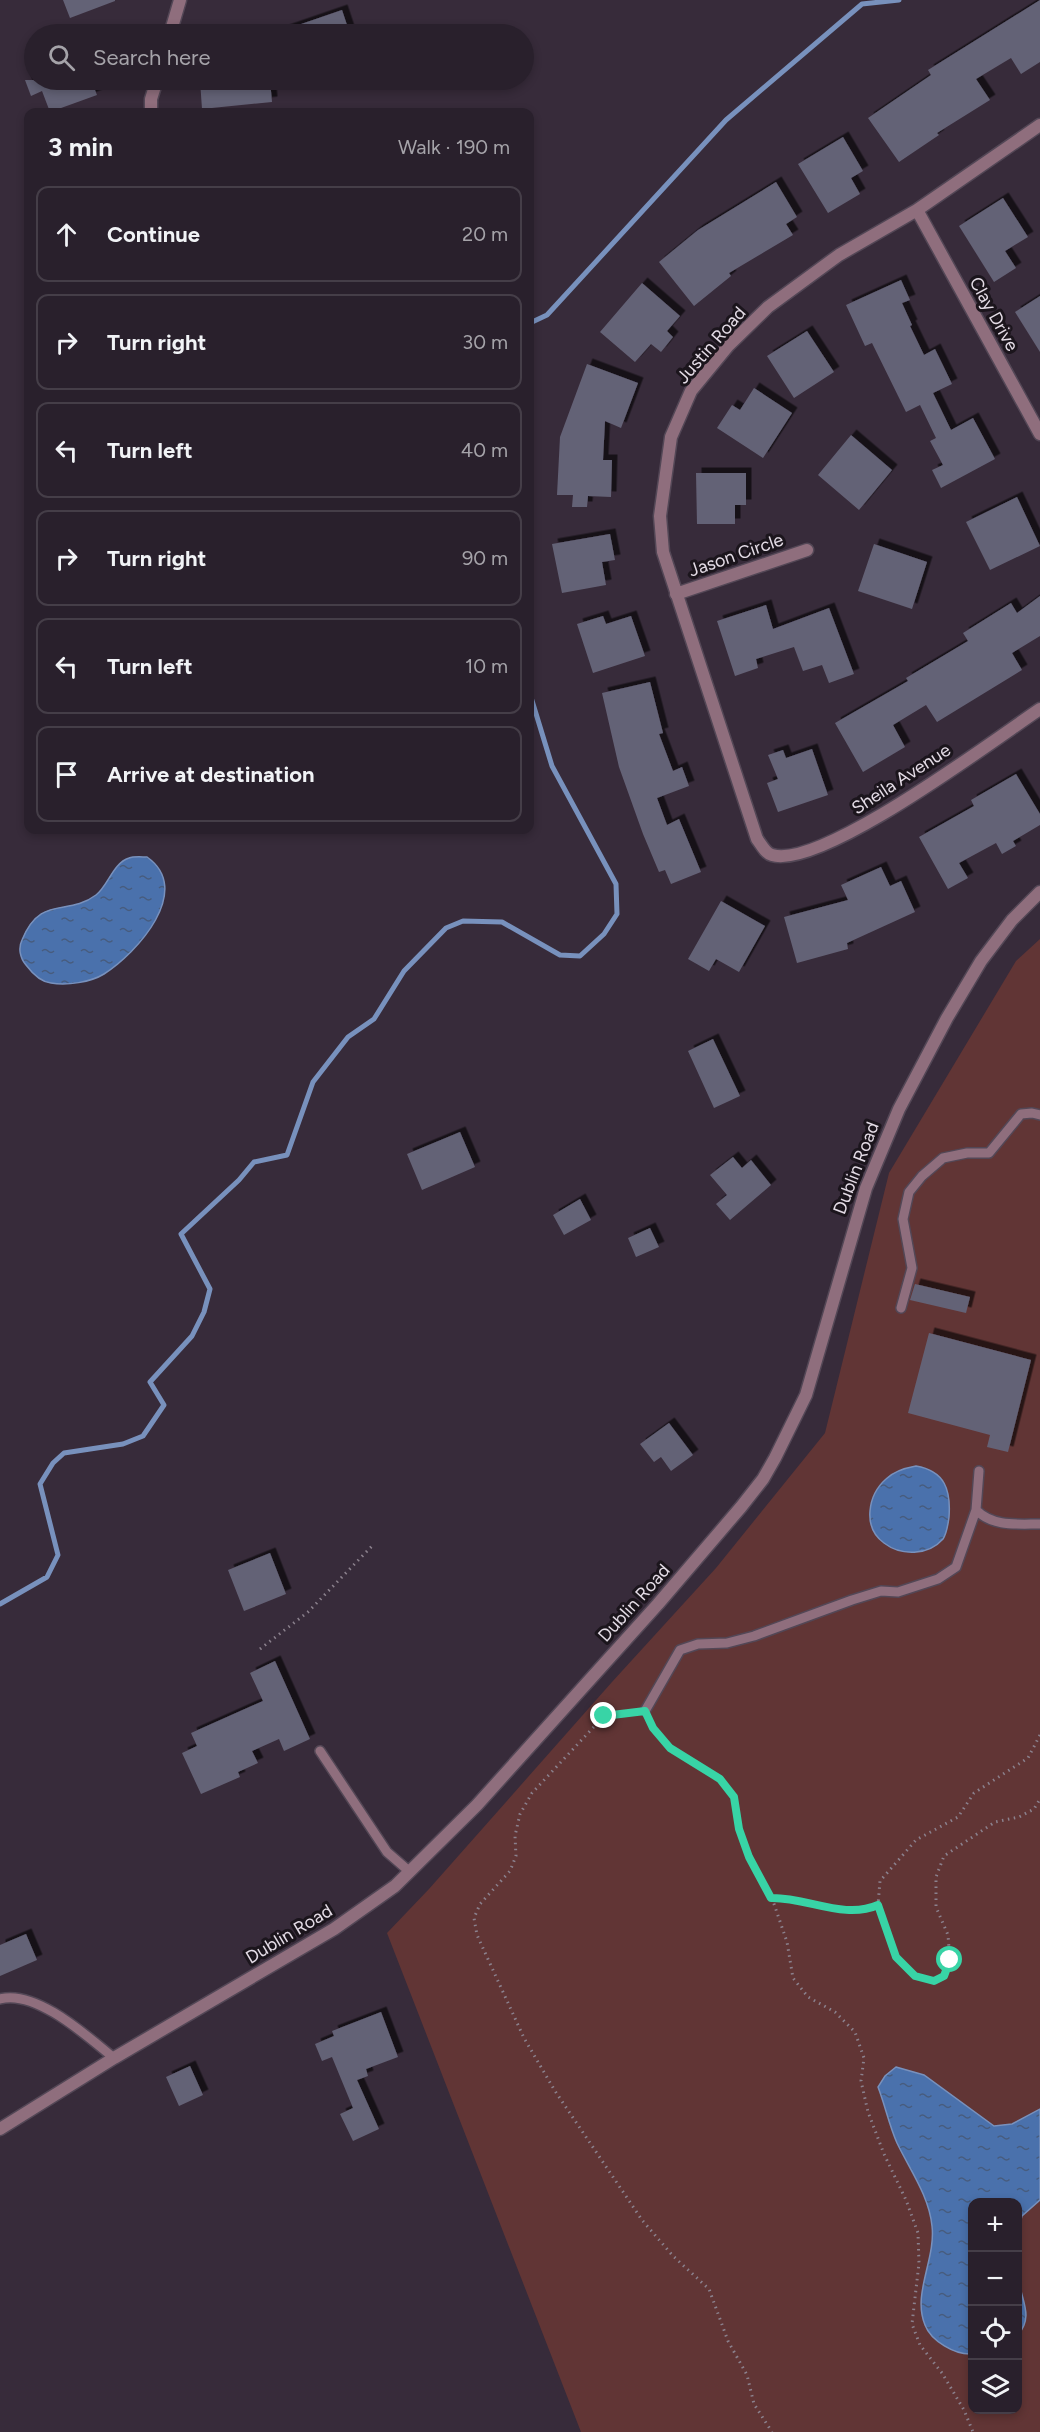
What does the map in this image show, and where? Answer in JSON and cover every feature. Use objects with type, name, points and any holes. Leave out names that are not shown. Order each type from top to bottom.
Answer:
[{"type":"street","points":[[173,24],[180,0]]},
{"type":"street","points":[[151,108],[154,90]]},
{"type":"street","name":"Justin Road","points":[[772,855],[757,839],[663,552],[660,516],[671,437],[691,391],[728,346],[768,307],[839,255],[917,210],[1040,125]]},
{"type":"street","name":"Clay Drive","points":[[917,210],[1036,417],[1040,434]]},
{"type":"street","name":"Jason Circle","points":[[676,594],[807,550]]},
{"type":"street","name":"Sheila Avenue","points":[[772,855],[811,851],[874,821],[1040,709]]},
{"type":"street","name":"Dublin Road","points":[[0,2129],[114,2058],[334,1929],[376,1901],[410,1872],[477,1805],[650,1613],[763,1479],[787,1437],[806,1395],[866,1188],[899,1109],[947,1018],[981,962],[1012,920],[1040,892]]},
{"type":"lane","points":[[900,1308],[912,1268],[903,1219],[909,1192],[922,1176],[943,1158],[967,1153],[989,1153],[1020,1114],[1040,1114]]},
{"type":"lane","points":[[645,1711],[680,1650],[698,1644],[728,1643],[754,1636],[852,1600],[880,1592],[898,1592],[938,1579],[956,1567],[976,1510],[978,1471]]},
{"type":"lane","points":[[976,1510],[985,1520],[1011,1524],[1040,1524]]},
{"type":"lane","points":[[320,1751],[387,1852],[410,1872]]},
{"type":"lane","points":[[0,1999],[28,2001],[48,2009],[72,2024],[114,2058]]},
{"type":"path","points":[[260,1649],[308,1612],[373,1545]]},
{"type":"path","points":[[772,2432],[754,2404],[747,2375],[728,2341],[709,2289],[673,2256],[642,2220],[555,2091],[524,2038],[477,1935],[474,1918],[480,1904],[510,1870],[516,1856],[515,1836],[520,1814],[532,1793],[604,1716],[645,1711],[653,1728],[670,1748],[720,1779],[734,1797],[739,1829],[749,1857],[771,1898],[788,1942],[793,1978],[808,1997],[835,2012],[855,2032],[864,2058],[861,2081],[868,2112],[918,2233],[919,2263],[912,2324],[920,2345],[942,2373],[964,2410],[973,2432]]},
{"type":"path","points":[[1040,1735],[1028,1758],[974,1792],[958,1817],[916,1840],[880,1881],[878,1905],[896,1957],[915,1976],[934,1981],[944,1976],[950,1960],[948,1935],[936,1907],[936,1877],[944,1856],[995,1822],[1019,1817],[1034,1809],[1040,1799]]},
{"type":"path","points":[[771,1898],[788,1898],[841,1910],[866,1910],[878,1905]]},
{"type":"shaded area","points":[[1040,939],[1040,2432],[581,2432],[387,1933],[716,1568],[825,1433],[889,1173],[1016,961]]},
{"type":"water","points":[[133,857],[147,857],[160,871],[165,886],[163,903],[156,920],[131,951],[99,977],[71,984],[44,981],[28,968],[22,959],[20,946],[29,926],[38,917],[46,911],[75,905],[96,895],[123,861]]},
{"type":"water","points":[[916,1466],[934,1472],[944,1483],[949,1498],[949,1517],[944,1537],[937,1545],[922,1551],[906,1552],[891,1547],[877,1536],[872,1528],[870,1511],[875,1494],[886,1479],[900,1470]]},
{"type":"water","points":[[896,2067],[924,2075],[994,2126],[1012,2124],[1040,2109],[1040,2200],[1022,2216],[1022,2198],[968,2198],[968,2354],[944,2346],[932,2336],[925,2325],[921,2301],[931,2251],[932,2226],[927,2204],[894,2136],[878,2087],[885,2076]]},
{"type":"water","points":[[1022,2294],[1025,2306],[1025,2323],[1022,2329]]},
{"type":"building","points":[[63,0],[115,0],[115,1],[70,18]]},
{"type":"building","points":[[1040,0],[1040,62],[1021,74],[1011,58],[976,79],[990,100],[937,133],[939,135],[899,162],[868,118],[931,75],[928,70]]},
{"type":"building","points":[[342,10],[347,24],[301,24]]},
{"type":"building","points":[[29,90],[95,90],[97,95],[61,108],[48,108],[42,91],[31,96]]},
{"type":"building","points":[[201,90],[271,90],[272,102],[202,108]]},
{"type":"building","points":[[843,137],[863,171],[851,178],[860,194],[828,213],[798,164]]},
{"type":"building","points":[[776,182],[797,217],[786,224],[793,235],[729,273],[731,276],[694,306],[659,262],[698,230]]},
{"type":"building","points":[[1003,198],[1028,237],[1005,251],[1016,268],[994,282],[959,226]]},
{"type":"building","points":[[901,280],[910,300],[902,303],[924,355],[935,349],[952,384],[933,393],[951,430],[973,418],[995,459],[941,488],[932,470],[943,465],[930,441],[936,438],[920,405],[906,412],[872,343],[865,346],[846,305]]},
{"type":"building","points":[[642,283],[680,316],[667,331],[673,337],[661,352],[651,344],[635,362],[600,332]]},
{"type":"building","points":[[1040,296],[1040,352],[1015,312]]},
{"type":"building","points":[[807,331],[834,372],[794,398],[767,356]]},
{"type":"building","points":[[587,364],[638,383],[621,428],[605,421],[603,460],[612,460],[611,497],[588,496],[587,507],[572,507],[573,495],[557,495],[560,437]]},
{"type":"building","points":[[754,388],[792,413],[763,458],[717,428],[732,405],[740,410]]},
{"type":"building","points":[[851,435],[892,470],[859,510],[818,475]]},
{"type":"building","points":[[696,473],[746,473],[746,505],[735,505],[735,524],[697,524]]},
{"type":"building","points":[[1017,497],[1040,546],[990,570],[966,522]]},
{"type":"building","points":[[610,534],[615,560],[602,562],[606,585],[562,593],[552,544]]},
{"type":"building","points":[[874,544],[927,562],[912,609],[858,591]]},
{"type":"building","points":[[1040,596],[1040,636],[1012,653],[1022,670],[937,722],[926,705],[893,725],[905,747],[863,772],[835,723],[908,681],[906,678],[968,641],[963,633],[1011,603],[1017,613]]},
{"type":"building","points":[[766,605],[773,629],[829,608],[854,674],[829,683],[822,665],[803,671],[794,647],[756,659],[758,668],[735,676],[717,621]]},
{"type":"building","points":[[603,616],[606,624],[631,616],[645,656],[593,673],[577,624]]},
{"type":"building","points":[[650,682],[663,733],[659,734],[673,771],[682,767],[689,786],[657,798],[667,825],[679,819],[701,872],[671,884],[665,870],[659,872],[643,834],[619,767],[602,693]]},
{"type":"building","points":[[812,749],[828,795],[778,812],[767,783],[778,779],[768,755],[783,750],[786,758]]},
{"type":"building","points":[[1016,774],[1040,814],[1040,825],[1013,841],[1016,846],[1002,854],[996,843],[959,863],[968,878],[948,889],[919,837],[974,806],[971,800]]},
{"type":"building","points":[[881,867],[890,886],[901,881],[915,912],[847,943],[848,949],[797,963],[784,917],[848,900],[841,885]]},
{"type":"building","points":[[721,901],[765,926],[739,972],[716,959],[709,971],[688,959]]},
{"type":"building","points":[[713,1039],[740,1096],[714,1108],[688,1051]]},
{"type":"building","points":[[460,1132],[475,1167],[422,1190],[407,1154]]},
{"type":"building","points":[[733,1157],[742,1168],[751,1160],[771,1185],[730,1220],[716,1204],[727,1195],[710,1175]]},
{"type":"building","points":[[580,1199],[591,1220],[564,1235],[553,1215]]},
{"type":"building","points":[[650,1228],[659,1247],[636,1257],[628,1238]]},
{"type":"building","points":[[915,1284],[970,1297],[966,1313],[910,1300]]},
{"type":"building","points":[[929,1333],[1031,1360],[1008,1452],[987,1447],[990,1435],[908,1413]]},
{"type":"building","points":[[669,1423],[693,1455],[671,1471],[661,1457],[654,1462],[640,1444]]},
{"type":"building","points":[[270,1553],[286,1594],[244,1611],[228,1570]]},
{"type":"building","points":[[275,1661],[310,1739],[284,1751],[279,1739],[252,1751],[258,1763],[238,1772],[240,1777],[201,1794],[182,1753],[197,1746],[191,1733],[263,1701],[250,1673]]},
{"type":"building","points":[[26,1934],[37,1960],[0,1976],[0,1945]]},
{"type":"building","points":[[381,2012],[398,2057],[366,2069],[368,2076],[357,2080],[379,2129],[353,2141],[340,2114],[353,2108],[332,2057],[322,2061],[315,2044],[334,2036],[332,2031]]},
{"type":"building","points":[[190,2066],[203,2095],[179,2106],[166,2077]]},
{"type":"waterway","points":[[534,321],[547,315],[726,120],[862,4],[899,0]]},
{"type":"waterway","points":[[0,1604],[47,1577],[58,1555],[40,1484],[53,1463],[64,1453],[123,1444],[143,1436],[164,1405],[150,1382],[192,1336],[204,1312],[210,1289],[181,1234],[239,1180],[254,1162],[287,1155],[313,1082],[348,1037],[374,1019],[404,971],[446,928],[463,921],[502,922],[560,955],[580,956],[604,934],[617,914],[616,884],[552,766],[534,707]]},
{"type":"route","points":[[604,1716],[645,1711],[653,1728],[670,1748],[700,1769],[720,1779],[734,1797],[739,1829],[749,1857],[771,1898],[788,1898],[841,1910],[866,1910],[878,1905],[896,1957],[915,1976],[934,1981],[944,1976],[950,1960]]}]
